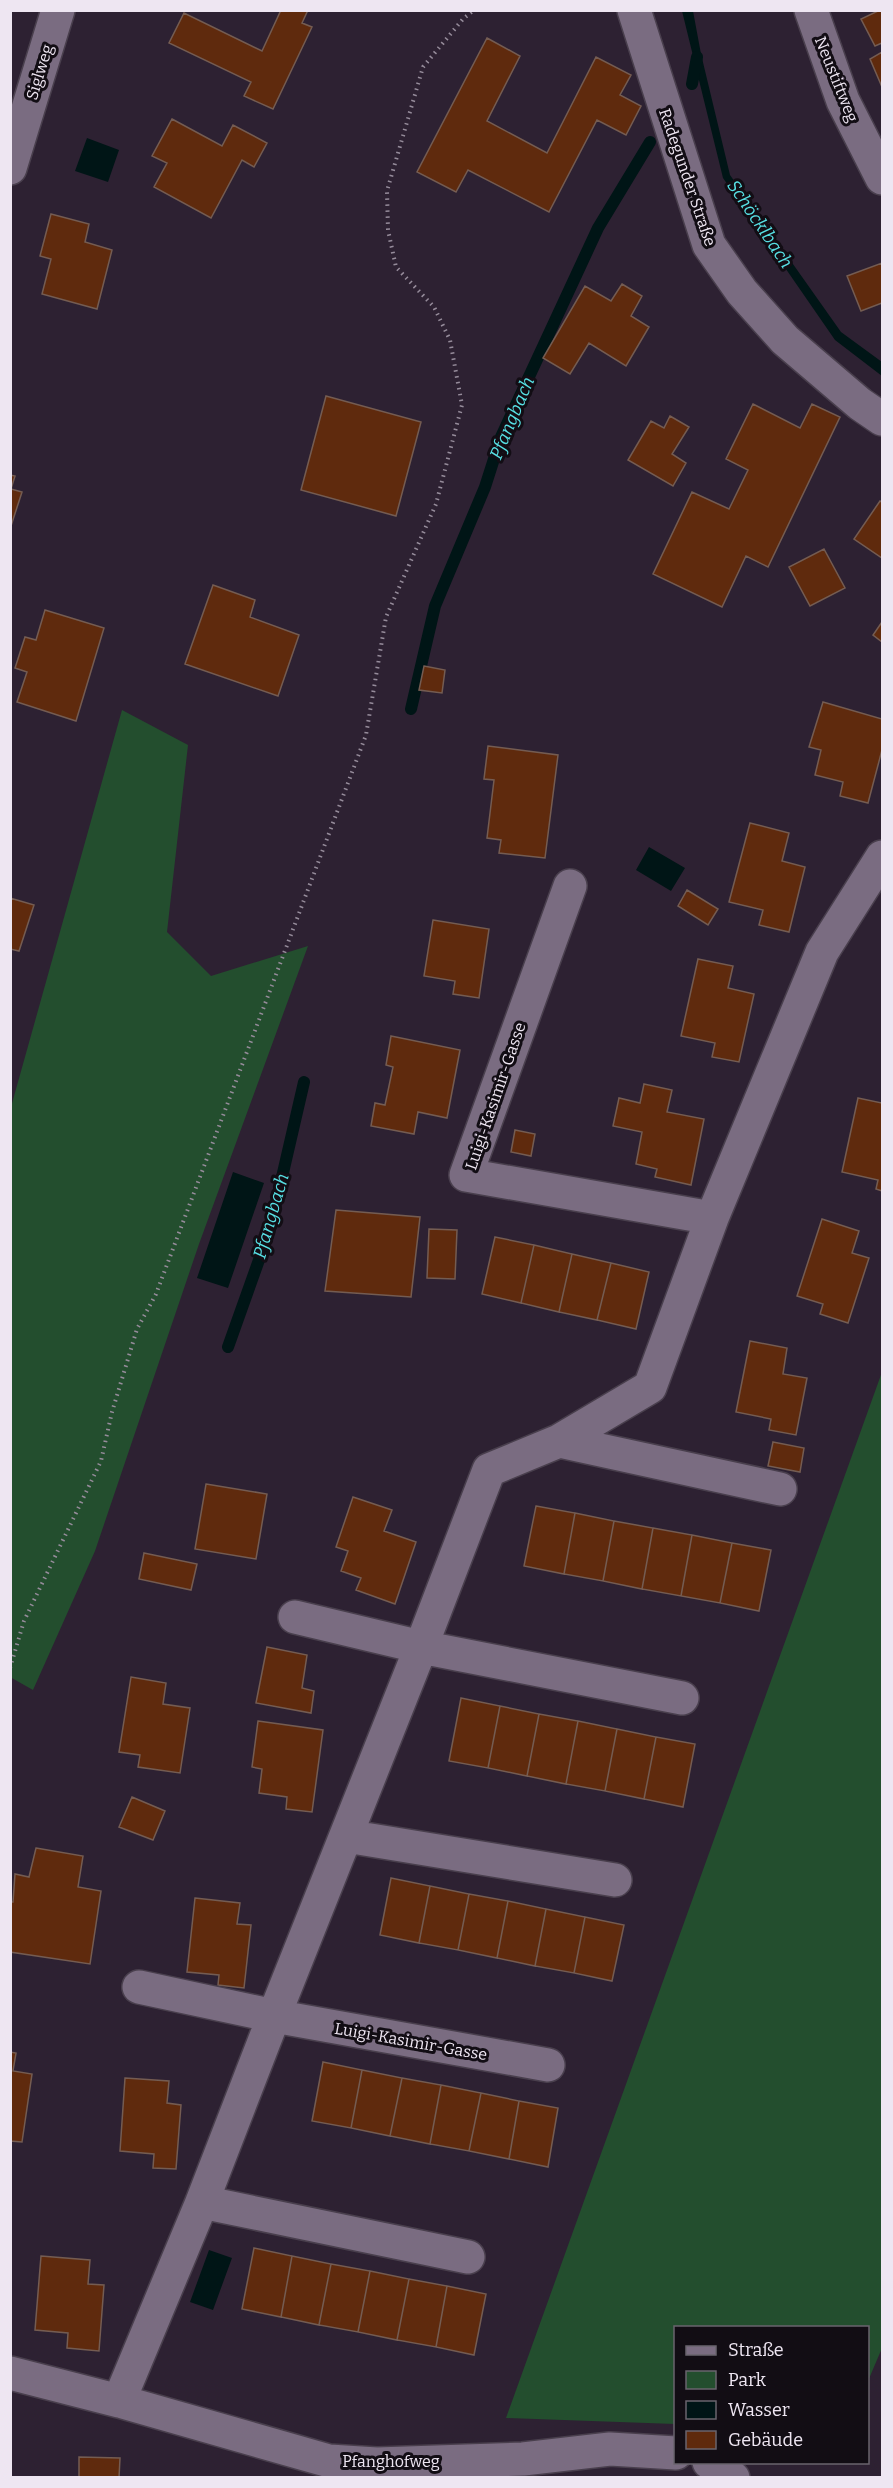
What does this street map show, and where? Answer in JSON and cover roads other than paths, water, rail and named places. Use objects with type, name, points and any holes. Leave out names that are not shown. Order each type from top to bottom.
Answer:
[{"type":"street","name":"Siglweg","points":[[10,168],[58,10]]},
{"type":"street","name":"Radegunder Straße","points":[[634,10],[709,245],[742,292],[786,340],[860,404],[882,419]]},
{"type":"street","name":"Neustiftweg","points":[[811,10],[843,100],[882,178]]},
{"type":"street","points":[[119,2401],[202,2202],[489,1470],[559,1441],[650,1388],[712,1218],[822,952],[882,857]]},
{"type":"street","name":"Luigi-Kasimir-Gasse","points":[[570,886],[466,1175],[712,1218]]},
{"type":"street","points":[[559,1441],[780,1489]]},
{"type":"street","points":[[295,1617],[421,1647],[682,1698]]},
{"type":"street","points":[[346,1836],[615,1880]]},
{"type":"street","name":"Luigi-Kasimir-Gasse","points":[[139,1987],[274,2016],[548,2065]]},
{"type":"street","points":[[202,2202],[468,2257]]},
{"type":"street","name":"Pfanghofweg","points":[[10,2373],[119,2401],[329,2461],[377,2464],[512,2459],[610,2449],[674,2453]]},
{"type":"street","points":[[711,2464],[733,2478]]},
{"type":"water","name":"Schöcklbach","points":[[682,11],[693,11],[730,175],[841,332],[882,362],[882,376],[835,340],[723,178]]},
{"type":"water","points":[[87,138],[119,150],[108,182],[75,171]]},
{"type":"water","points":[[649,847],[685,868],[671,891],[636,870]]},
{"type":"water","points":[[233,1172],[264,1183],[228,1288],[197,1278]]},
{"type":"water","points":[[209,2250],[232,2258],[213,2310],[190,2302]]},
{"type":"waterway","name":"Pfangbach","points":[[692,84],[697,57]]},
{"type":"waterway","name":"Pfangbach","points":[[411,709],[435,606],[485,487],[501,437],[598,228],[650,142]]},
{"type":"waterway","name":"Pfangbach","points":[[228,1347],[270,1229],[304,1082]]}]
